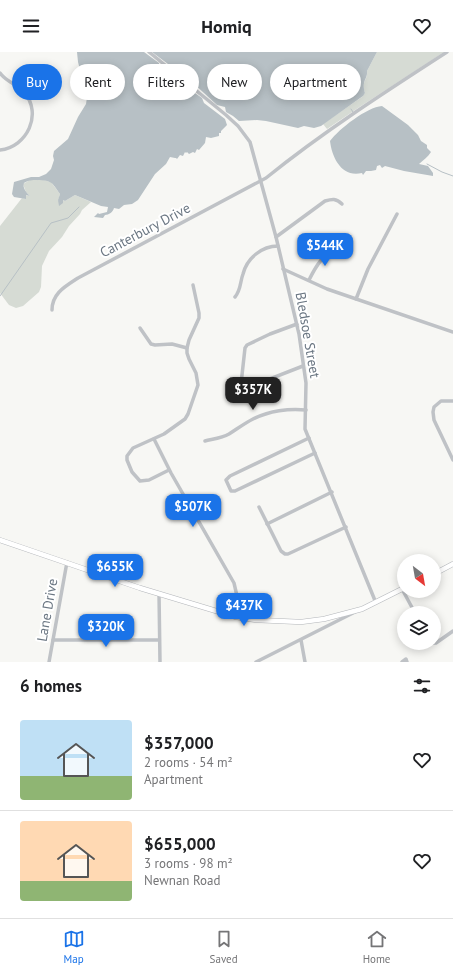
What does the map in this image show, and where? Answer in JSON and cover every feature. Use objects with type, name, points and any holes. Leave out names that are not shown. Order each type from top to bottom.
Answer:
[{"type":"main road","points":[[0,540],[140,588],[236,617],[267,621],[301,622],[324,620],[362,609],[397,592]]},
{"type":"main road","points":[[441,570],[453,564]]},
{"type":"street","name":"Bledsoe Street","points":[[148,52],[238,126],[250,142],[276,237],[297,324],[306,384],[305,429],[376,603]]},
{"type":"street","name":"Canterbury Drive","points":[[52,310],[52,303],[55,296],[78,278],[266,178],[355,111],[447,52]]},
{"type":"street","points":[[0,73],[4,78],[28,96],[32,108],[33,118],[28,132],[23,139],[14,146],[0,150]]},
{"type":"street","points":[[276,237],[325,201],[332,199],[337,200],[342,204]]},
{"type":"street","points":[[356,299],[368,269],[397,214]]},
{"type":"street","points":[[235,297],[239,292],[243,273],[251,259],[262,250],[271,246],[278,246]]},
{"type":"street","points":[[309,280],[320,261],[328,254],[339,249]]},
{"type":"street","points":[[283,269],[356,299],[453,332]]},
{"type":"street","points":[[169,470],[144,482],[140,481],[136,479],[132,472],[127,456],[133,448],[154,439],[181,423],[188,414],[198,384],[196,373],[189,359],[186,348],[200,313],[193,285]]},
{"type":"street","points":[[297,324],[247,345],[245,348],[241,384],[245,388],[249,387],[303,366]]},
{"type":"street","points":[[140,328],[148,341],[155,345],[172,344],[186,348]]},
{"type":"street","points":[[453,401],[441,401],[437,404],[433,412],[434,420],[453,460]]},
{"type":"street","points":[[205,441],[222,437],[253,419],[263,415],[286,410],[306,410]]},
{"type":"street","points":[[309,438],[230,476],[226,480],[231,491],[235,491],[315,453]]},
{"type":"street","points":[[154,439],[169,470],[234,583],[237,596],[236,617]]},
{"type":"street","points":[[267,524],[332,492]]},
{"type":"street","points":[[259,507],[280,551],[285,554],[288,554],[346,527]]},
{"type":"street","name":"Lane Drive","points":[[49,662],[67,562]]},
{"type":"street","points":[[159,593],[160,662]]},
{"type":"street","points":[[256,662],[362,609]]},
{"type":"street","points":[[441,639],[453,631]]},
{"type":"street","points":[[53,640],[159,640]]},
{"type":"street","points":[[301,640],[305,662]]},
{"type":"street","points":[[402,662],[406,659],[407,662]]},
{"type":"shaded area","points":[[77,52],[144,52],[159,64],[133,64],[133,100],[199,100],[199,96],[202,98],[204,103],[225,119],[227,125],[221,133],[219,133],[219,136],[211,138],[206,137],[205,143],[199,150],[197,149],[195,153],[193,152],[189,154],[185,152],[183,156],[180,155],[177,159],[170,157],[166,164],[155,174],[138,200],[132,204],[124,205],[119,209],[114,208],[112,212],[105,215],[103,218],[94,217],[98,213],[107,212],[108,207],[101,206],[75,195],[65,201],[63,200],[63,203],[59,206],[58,200],[60,194],[53,184],[48,181],[34,180],[24,183],[24,189],[30,196],[26,195],[26,199],[14,197],[12,194],[14,182],[31,177],[39,177],[46,174],[51,169],[54,160],[54,151],[68,139],[86,104],[87,100],[125,100],[125,64],[79,64]]},
{"type":"shaded area","points":[[152,52],[377,52],[367,71],[367,76],[364,83],[365,93],[361,97],[361,64],[270,64],[270,100],[357,100],[321,126],[314,128],[304,126],[298,128],[257,120],[239,121],[226,112],[225,107],[217,105],[212,100],[262,100],[262,64],[207,64],[207,96],[199,88],[199,64],[168,64]]},
{"type":"shaded area","points":[[377,52],[444,52],[327,129],[323,124],[358,100],[361,100],[365,93],[364,83],[367,77],[367,71]]},
{"type":"shaded area","points":[[382,106],[408,125],[418,135],[421,141],[427,145],[427,148],[431,152],[419,164],[428,166],[433,173],[433,176],[385,166],[382,168],[380,165],[377,166],[376,170],[366,171],[363,175],[362,173],[355,174],[344,170],[339,165],[333,154],[330,141],[361,114],[376,107]]},
{"type":"shaded area","points":[[30,180],[43,180],[51,182],[60,194],[58,201],[65,201],[75,195],[91,202],[82,210],[62,237],[49,251],[42,266],[41,287],[39,292],[23,306],[16,308],[9,305],[0,293],[0,226],[22,198],[26,199],[25,195],[30,196],[26,192],[23,184]]},
{"type":"waterway","points":[[427,164],[453,176]]},
{"type":"waterway","points":[[0,296],[51,223],[68,218],[79,207]]}]
